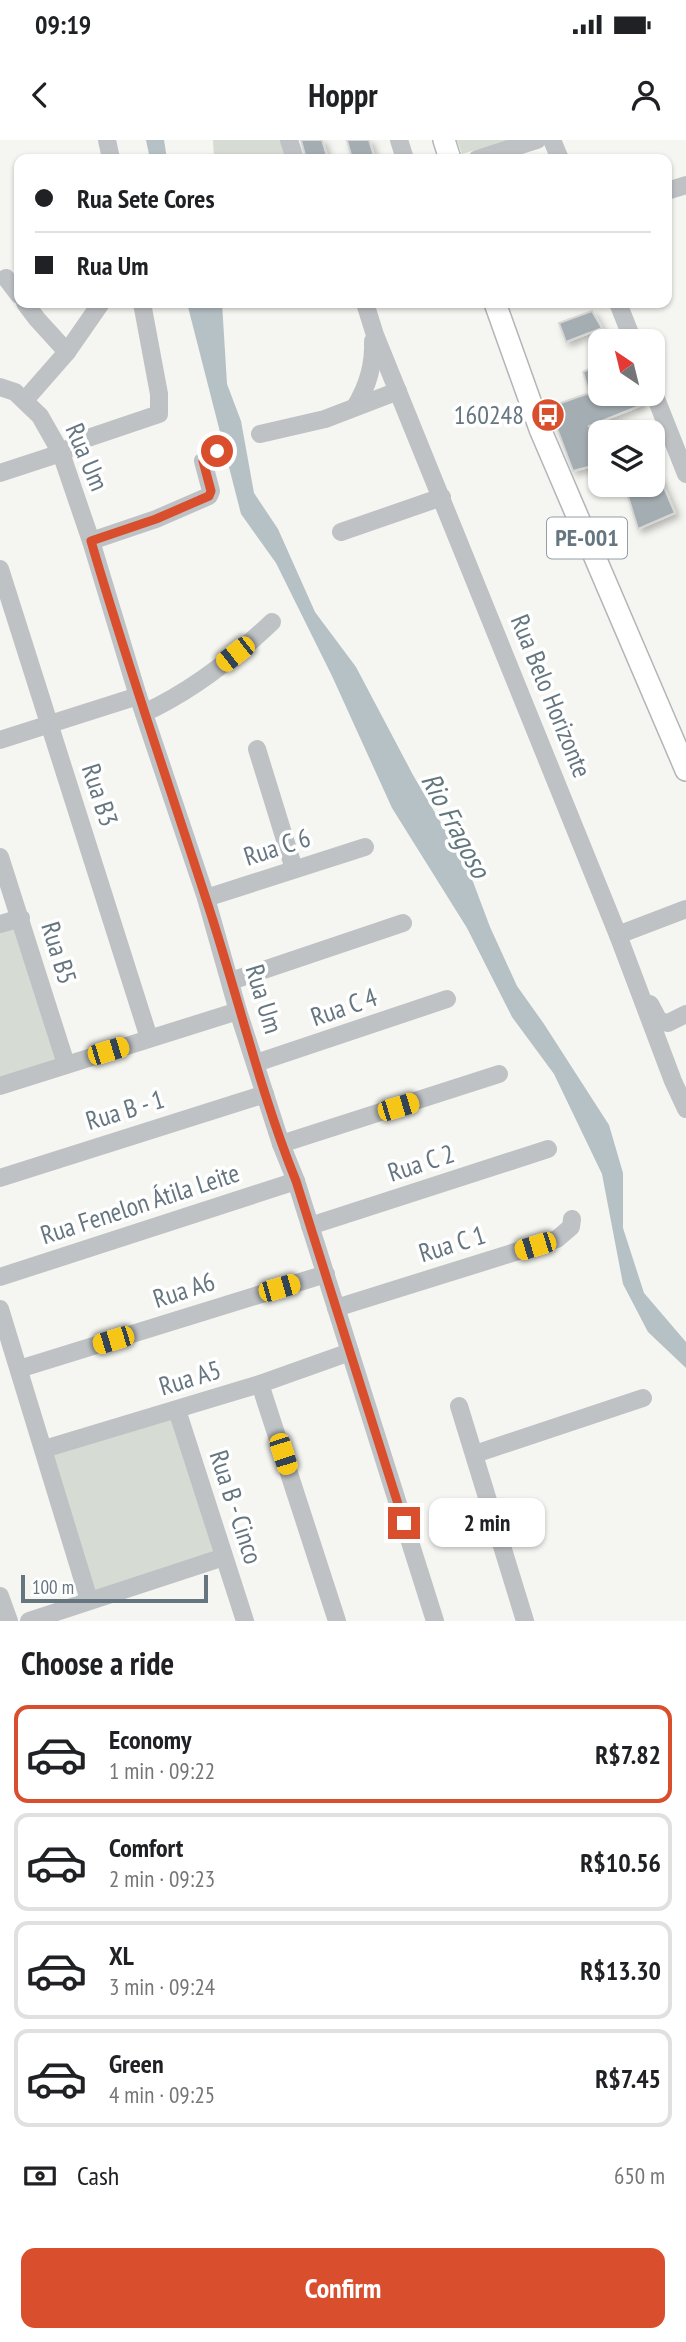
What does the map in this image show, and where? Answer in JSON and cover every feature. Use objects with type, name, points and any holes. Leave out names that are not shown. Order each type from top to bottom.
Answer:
[{"type":"main road","name":"PE-001","points":[[497,308],[540,429],[686,770]]},
{"type":"street","points":[[493,154],[537,140]]},
{"type":"street","points":[[6,278],[14,288]]},
{"type":"street","points":[[28,308],[67,352]]},
{"type":"street","points":[[0,387],[15,392],[25,400],[67,352],[95,308]]},
{"type":"street","points":[[0,473],[61,453],[85,439],[159,414],[161,410],[143,308]]},
{"type":"street","name":"Rua Belo Horizonte","points":[[367,308],[686,1109]]},
{"type":"street","points":[[620,308],[628,329]]},
{"type":"street","points":[[355,407],[372,368],[372,326]]},
{"type":"street","points":[[260,434],[325,419],[398,391]]},
{"type":"street","name":"Rua Um","points":[[25,400],[40,416],[61,453],[91,541],[138,696],[206,898],[238,1011],[296,1181],[435,1621]]},
{"type":"street","points":[[659,406],[686,474]]},
{"type":"street","points":[[91,541],[209,496],[211,491],[203,461],[217,451]]},
{"type":"street","points":[[341,532],[442,497]]},
{"type":"street","name":"Rua B3","points":[[0,569],[149,1038]]},
{"type":"street","points":[[144,713],[177,698],[196,685],[272,622]]},
{"type":"street","points":[[0,740],[138,696]]},
{"type":"street","points":[[257,749],[294,869]]},
{"type":"street","name":"Rua C 6","points":[[206,898],[365,847]]},
{"type":"street","name":"Rua B5","points":[[0,857],[66,1064]]},
{"type":"street","points":[[618,935],[686,909]]},
{"type":"street","points":[[0,924],[21,918]]},
{"type":"street","points":[[231,981],[403,923]]},
{"type":"street","points":[[638,961],[652,1011],[659,1021],[668,1023],[686,1014]]},
{"type":"street","name":"Rua C 4","points":[[256,1063],[447,999]]},
{"type":"street","points":[[0,1086],[238,1011]]},
{"type":"street","points":[[282,1144],[499,1074]]},
{"type":"street","name":"Rua B - 1","points":[[0,1178],[265,1094]]},
{"type":"street","name":"Rua C 2","points":[[310,1226],[548,1149]]},
{"type":"street","name":"Rua Fenelon Átila Leite","points":[[0,1277],[296,1181]]},
{"type":"street","name":"Rua C 1","points":[[336,1307],[557,1239],[567,1233],[572,1219]]},
{"type":"street","name":"Rua A6","points":[[19,1369],[326,1274]]},
{"type":"street","points":[[0,1309],[89,1600]]},
{"type":"street","name":"Rua A5","points":[[44,1449],[260,1384],[350,1352]]},
{"type":"street","points":[[260,1384],[337,1621]]},
{"type":"street","points":[[475,1454],[643,1398]]},
{"type":"street","points":[[460,1406],[526,1621]]},
{"type":"street","name":"Rua B - Cinco","points":[[177,1409],[244,1621]]},
{"type":"street","points":[[29,1621],[223,1557]]},
{"type":"street","points":[[0,1596],[9,1621]]},
{"type":"shaded area","points":[[146,140],[164,140],[166,154],[149,154]]},
{"type":"shaded area","points":[[213,140],[283,140],[288,154],[214,154]]},
{"type":"shaded area","points":[[457,140],[509,140],[462,154]]},
{"type":"shaded area","name":"Rio Fragoso","points":[[188,308],[222,308],[227,384],[241,421],[254,493],[278,529],[315,612],[356,667],[413,775],[469,871],[490,927],[517,986],[609,1125],[623,1173],[623,1228],[644,1293],[686,1342],[686,1368],[648,1332],[623,1284],[602,1174],[554,1074],[512,1017],[467,928],[392,808],[332,676],[276,563],[241,514]]},
{"type":"shaded area","points":[[14,920],[60,1059],[0,1078],[0,925]]},
{"type":"shaded area","points":[[171,1411],[217,1553],[93,1593],[47,1452]]},
{"type":"building","points":[[301,140],[322,140],[326,154],[305,154]]},
{"type":"building","points":[[347,140],[369,140],[373,154],[351,154]]},
{"type":"building","points":[[592,311],[602,328],[588,329],[588,333],[566,342],[559,323]]},
{"type":"building","points":[[588,369],[588,390],[583,372]]},
{"type":"building","points":[[588,393],[588,406],[639,406],[604,420],[588,420],[588,467],[573,471],[549,407]]},
{"type":"building","points":[[665,490],[675,513],[638,529],[628,497],[665,497]]},
{"type":"place","name":"160248","points":[[548,415]]},
{"type":"route","points":[[217,451],[203,461],[211,491],[209,496],[156,519],[91,541],[138,696],[206,898],[238,1011],[296,1181],[404,1523]]}]
